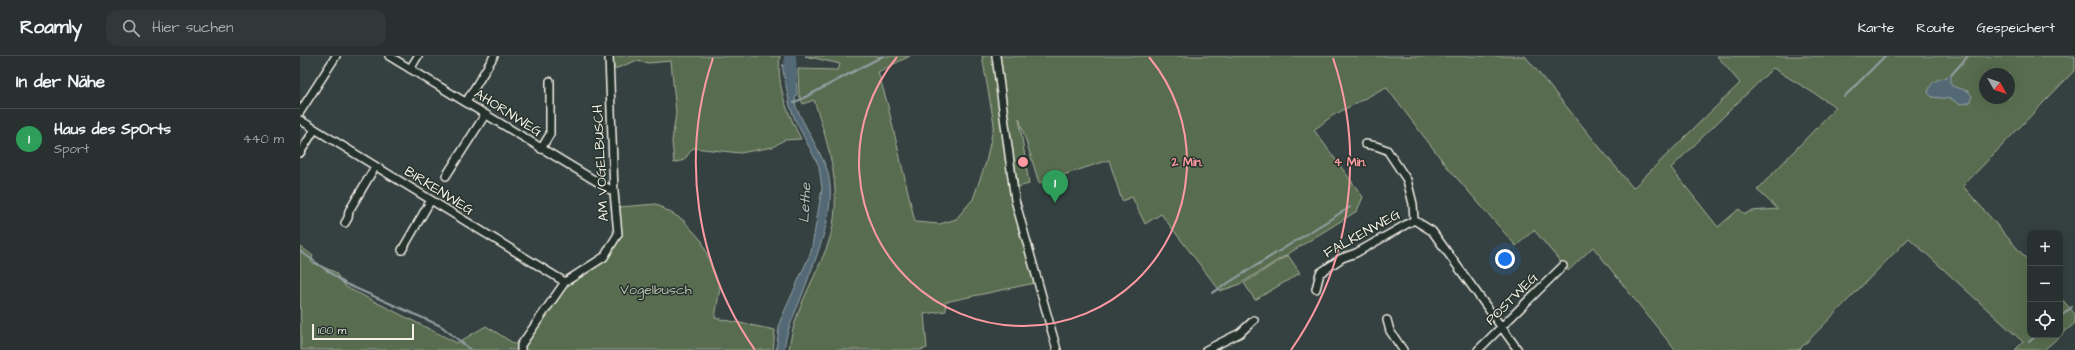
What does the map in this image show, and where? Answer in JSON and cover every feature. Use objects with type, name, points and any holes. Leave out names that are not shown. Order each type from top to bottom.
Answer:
[{"type":"street","points":[[300,112],[336,56]]},
{"type":"street","name":"AHORNWEG","points":[[389,56],[614,192]]},
{"type":"street","points":[[410,69],[418,56]]},
{"type":"street","points":[[466,102],[494,56]]},
{"type":"street","name":"AM VOGELBUSCH","points":[[521,350],[521,346],[565,282],[604,257],[618,234],[614,192],[609,56]]},
{"type":"street","points":[[996,56],[1014,200],[1057,350]]},
{"type":"street","points":[[541,149],[550,134],[550,82]]},
{"type":"street","points":[[446,176],[485,115]]},
{"type":"street","name":"BIRKENWEG","points":[[300,120],[565,282]]},
{"type":"street","points":[[300,153],[315,129]]},
{"type":"street","points":[[1365,144],[1387,150],[1407,180],[1413,204],[1414,220]]},
{"type":"street","points":[[345,223],[348,218],[349,211],[375,167]]},
{"type":"street","points":[[402,250],[431,200]]},
{"type":"street","name":"FALKENWEG","points":[[1316,289],[1320,273],[1342,258],[1356,253],[1414,220],[1432,231],[1518,350]]},
{"type":"street","name":"POSTWEG","points":[[1478,350],[1563,266]]},
{"type":"street","points":[[1206,350],[1240,333],[1254,320]]},
{"type":"street","points":[[1387,320],[1390,331],[1403,350]]},
{"type":"green space","points":[[607,56],[780,56],[779,67],[781,89],[792,120],[801,139],[784,140],[773,147],[740,153],[693,148],[684,160],[674,163],[672,141],[676,113],[671,61],[649,63],[635,61],[615,69]]},
{"type":"green space","points":[[805,56],[910,56],[878,72],[887,102],[915,222],[940,224],[956,219],[973,199],[986,162],[994,124],[982,56],[993,56],[1012,201],[1035,283],[945,302],[946,311],[924,314],[927,348],[921,350],[789,350],[795,322],[828,244],[833,226],[835,207],[835,189],[830,153],[814,100],[803,104],[799,95],[798,69],[838,70],[840,64]]},
{"type":"green space","points":[[998,56],[1525,56],[1633,188],[1740,83],[1717,56],[2075,56],[2075,70],[1963,186],[2027,260],[2027,338],[2058,338],[2044,350],[2015,350],[2023,342],[1909,238],[1799,350],[1675,350],[1593,247],[1568,271],[1534,230],[1516,246],[1448,168],[1386,87],[1332,116],[1314,130],[1363,197],[1357,211],[1238,285],[1220,291],[1161,214],[1145,224],[1132,197],[1122,201],[1109,160],[1039,183],[1019,118],[1029,184],[1018,187]],"holes":[[[1773,68],[1836,107],[1757,190],[1778,209],[1751,211],[1745,214],[1739,209],[1718,227],[1671,168]]]},
{"type":"green space","name":"Vogelbusch","points":[[656,204],[683,220],[702,241],[720,288],[715,318],[775,330],[773,350],[524,350],[524,346],[563,285],[606,259],[620,236],[619,207]]},
{"type":"green space","points":[[300,246],[313,256],[311,262],[335,272],[346,287],[457,343],[486,326],[518,346],[517,350],[301,350]]},
{"type":"green space","points":[[1288,255],[1300,273],[1255,300],[1244,283]]},
{"type":"green space","points":[[2063,300],[2075,314],[2075,323],[2063,333]]},
{"type":"water","points":[[782,65],[792,65],[796,69],[796,107],[825,164],[829,179],[830,195],[829,211],[821,244],[789,327],[784,350],[776,350],[780,321],[811,252],[822,189],[819,166],[795,120],[790,106]]},
{"type":"water","points":[[1952,74],[1950,82],[1952,86],[1968,91],[1972,96],[1969,103],[1959,104],[1951,99],[1932,97],[1928,93],[1934,82]]},
{"type":"waterway","name":"Lethe","points":[[790,56],[791,81]]},
{"type":"waterway","points":[[794,103],[883,56]]},
{"type":"waterway","points":[[1844,97],[1885,56]]},
{"type":"waterway","points":[[1952,74],[1968,56]]},
{"type":"waterway","points":[[1212,293],[1350,207]]},
{"type":"waterway","points":[[300,251],[346,284],[441,326],[471,350]]},
{"type":"waterway","points":[[2063,314],[2072,307]]},
{"type":"waterway","points":[[2029,342],[2034,338]]},
{"type":"place","name":"Haus des SpOrts","points":[[1055,203]]}]
